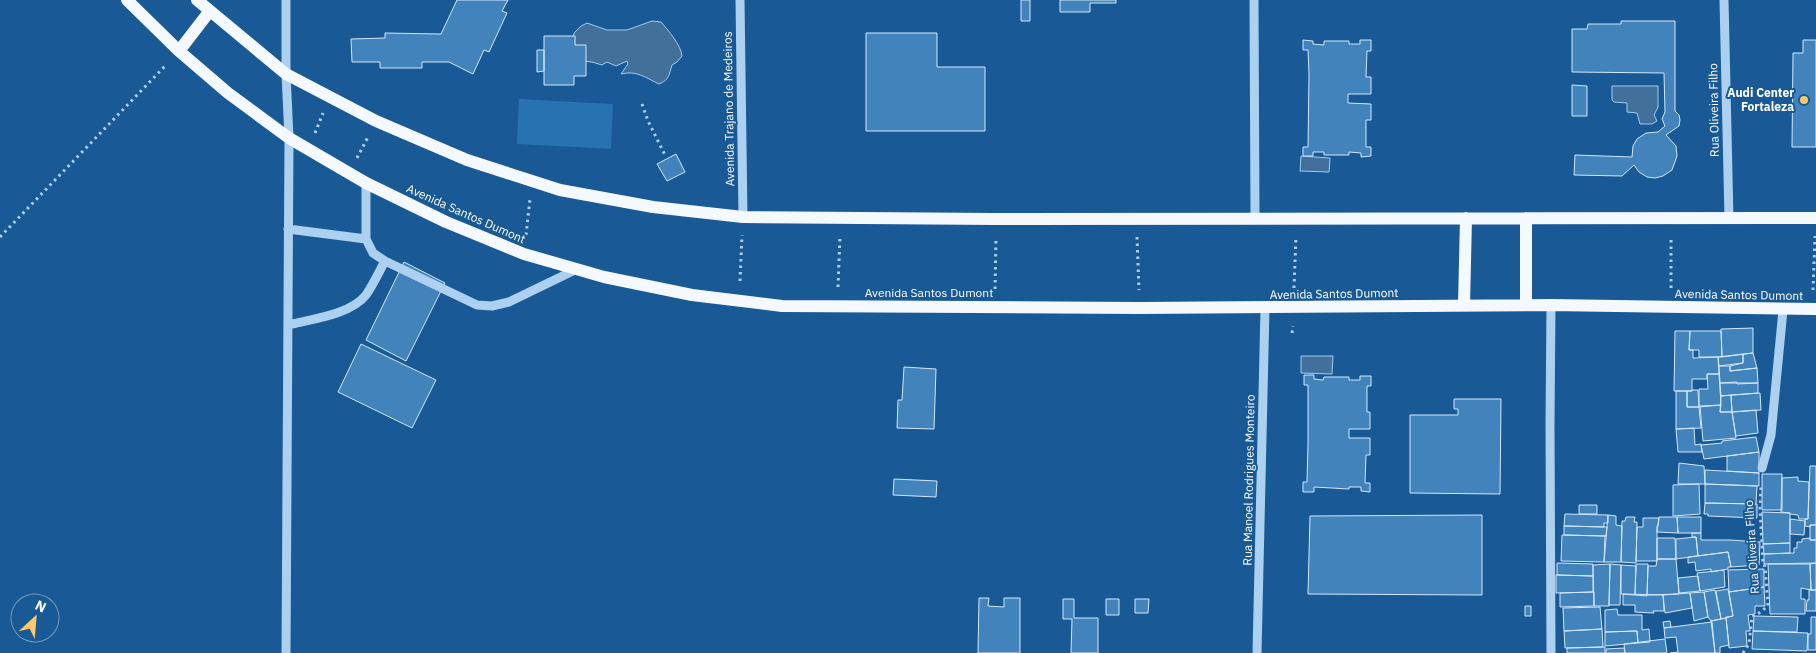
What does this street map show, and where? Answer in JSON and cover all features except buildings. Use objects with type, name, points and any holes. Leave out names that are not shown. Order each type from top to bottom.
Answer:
[{"type":"main road","name":"Avenida Santos Dumont","points":[[127,0],[179,51],[228,92],[289,138],[366,183],[446,222],[524,254],[604,277],[692,294],[782,306],[1294,308],[1551,305],[1814,309]]},
{"type":"main road","points":[[197,0],[209,12],[286,74],[376,120],[467,160],[560,190],[653,207],[743,217],[841,218],[1816,218]]},
{"type":"main road","points":[[179,51],[209,12]]},
{"type":"main road","points":[[1464,306],[1466,218]]},
{"type":"main road","points":[[1526,218],[1526,305]]},
{"type":"street","points":[[286,0],[286,74],[289,138],[286,653]]},
{"type":"street","name":"Avenida Trajano de Medeiros","points":[[740,0],[743,217]]},
{"type":"street","points":[[1254,0],[1256,218]]},
{"type":"street","name":"Rua Oliveira Filho","points":[[1724,0],[1729,218]]},
{"type":"street","points":[[366,183],[366,239],[373,253],[384,261],[477,305],[492,306],[509,302],[577,269]]},
{"type":"street","points":[[288,229],[366,239]]},
{"type":"street","points":[[288,325],[355,306],[366,295],[384,261]]},
{"type":"street","points":[[1551,305],[1551,653]]},
{"type":"street","name":"Rua Manoel Rodrigues Monteiro","points":[[1257,653],[1265,308]]},
{"type":"street","points":[[1762,468],[1771,435],[1783,310]]},
{"type":"path","points":[[0,237],[179,51]]},
{"type":"path","points":[[309,150],[330,96]]},
{"type":"path","points":[[642,104],[648,121],[665,155]]},
{"type":"path","points":[[350,174],[376,120]]},
{"type":"path","points":[[524,254],[532,181]]},
{"type":"path","points":[[739,300],[743,217]]},
{"type":"path","points":[[838,306],[841,218]]},
{"type":"path","points":[[1137,218],[1139,308]]},
{"type":"path","points":[[1292,333],[1297,218]]},
{"type":"path","points":[[1670,307],[1672,218]]},
{"type":"path","points":[[995,308],[996,219]]},
{"type":"path","points":[[1814,309],[1816,231]]},
{"type":"path","name":"Rua Oliveira Filho","points":[[1743,653],[1749,644],[1752,616],[1768,606],[1760,518],[1762,468]]},
{"type":"shaded area","points":[[652,21],[661,22],[664,25],[677,43],[682,56],[672,65],[667,79],[659,84],[637,74],[621,74],[628,64],[627,61],[616,66],[607,62],[602,65],[583,61],[573,40],[574,33],[587,23],[607,30],[627,30]]},
{"type":"shaded area","points":[[1612,86],[1658,86],[1658,107],[1654,115],[1657,121],[1652,124],[1640,124],[1637,113],[1627,112],[1627,103],[1614,102],[1612,100]]},
{"type":"shaded area","points":[[519,99],[613,104],[611,149],[517,144]]},
{"type":"shaded area","points":[[1301,156],[1330,158],[1329,172],[1300,171]]},
{"type":"shaded area","points":[[1301,356],[1333,356],[1332,374],[1301,373]]},
{"type":"place","name":"Audi Center Fortaleza","points":[[1804,100]]}]
